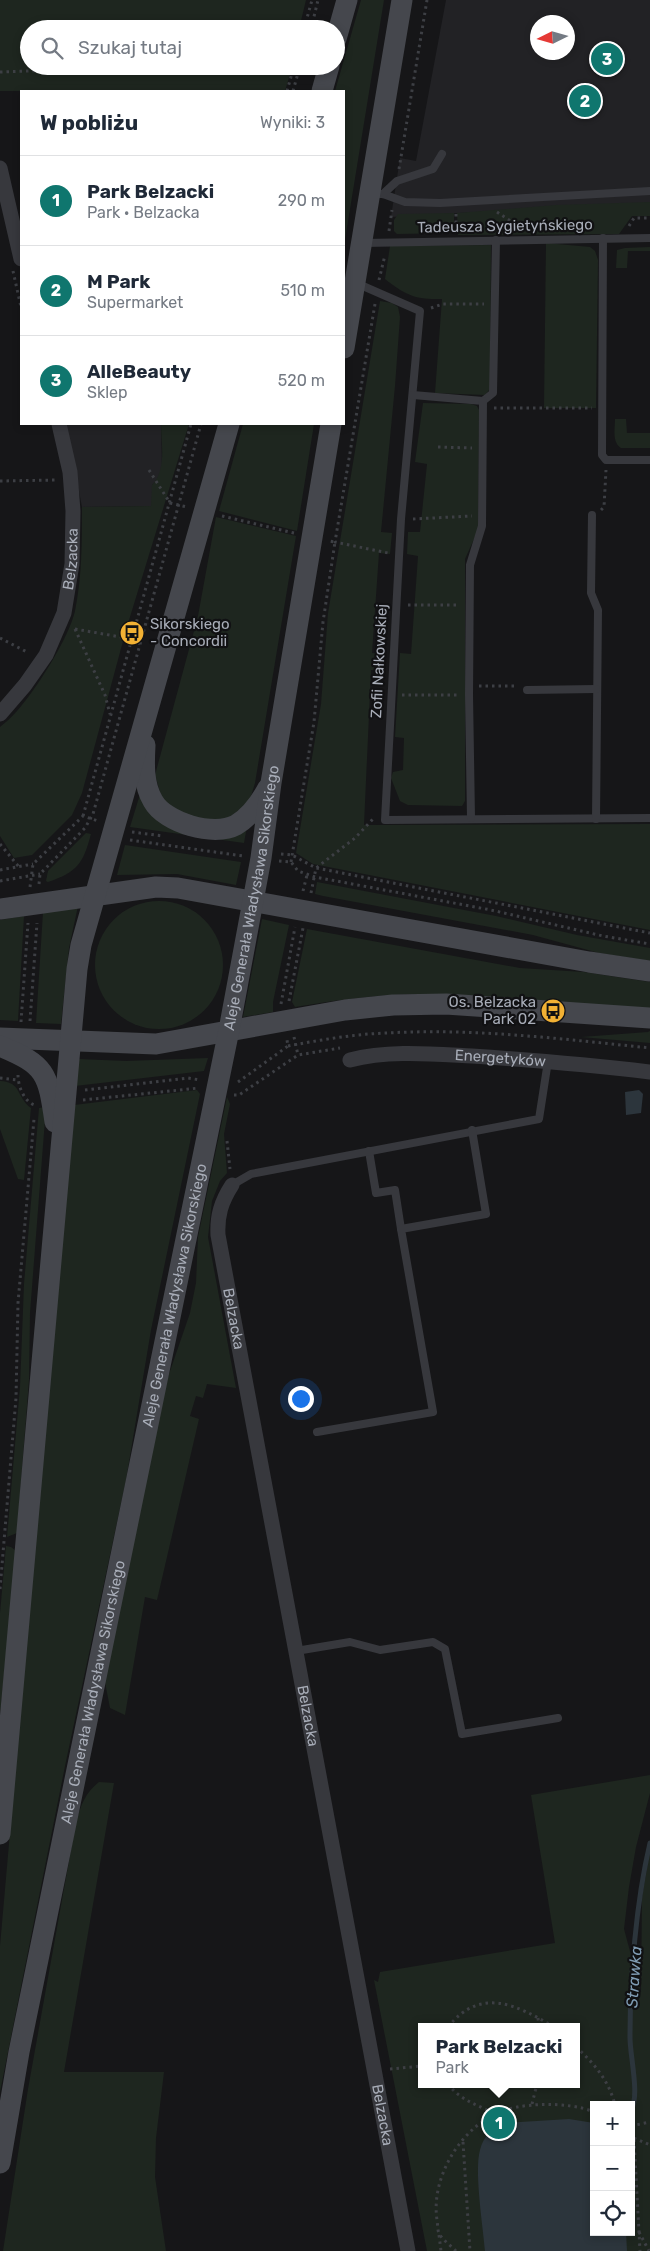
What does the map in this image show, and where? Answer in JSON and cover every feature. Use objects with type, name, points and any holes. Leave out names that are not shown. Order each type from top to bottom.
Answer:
[{"type":"main road","points":[[341,20],[347,0]]},
{"type":"main road","points":[[345,342],[360,243],[376,194],[402,0]]},
{"type":"main road","points":[[322,90],[326,75]]},
{"type":"main road","points":[[0,1834],[59,1154],[58,1094],[69,1041],[81,945],[229,425]]},
{"type":"main road","name":"Aleje Generała Władysława Sikorskiego","points":[[0,2163],[25,2023],[229,1030],[261,858],[271,783],[331,425]]},
{"type":"main road","points":[[146,715],[144,767],[147,784],[156,806],[169,818],[196,826],[216,829],[230,827],[243,820],[254,810],[271,783]]},
{"type":"main road","points":[[0,909],[166,887],[589,962],[650,971]]},
{"type":"main road","points":[[0,1038],[156,1044],[367,1007],[446,1004],[650,1018]]},
{"type":"main road","points":[[0,1046],[27,1057],[36,1064],[58,1094]]},
{"type":"street","points":[[0,168],[20,255]]},
{"type":"street","name":"Belzacka","points":[[0,714],[25,685],[46,654],[64,613],[72,564],[74,511],[70,472],[59,425]]},
{"type":"street","name":"Energetyków","points":[[350,1060],[367,1056],[440,1054],[548,1061],[650,1072]]},
{"type":"street","name":"Belzacka","points":[[232,1185],[224,1197],[217,1217],[218,1235],[408,2251]]},
{"type":"lane","points":[[376,194],[397,181],[433,169],[442,154]]},
{"type":"lane","points":[[376,194],[405,202],[440,203],[650,191]]},
{"type":"lane","points":[[603,238],[602,455],[606,460],[650,460]]},
{"type":"lane","name":"Tadeusza Sygietyńskiego","points":[[360,243],[650,238]]},
{"type":"lane","points":[[471,818],[469,696],[470,560],[482,526],[483,405],[493,394],[496,240]]},
{"type":"lane","points":[[355,282],[420,311]]},
{"type":"lane","name":"Zofii Nałkowskiej","points":[[386,808],[401,519],[420,311]]},
{"type":"lane","points":[[413,395],[483,405]]},
{"type":"lane","points":[[592,515],[591,593],[598,610],[596,819]]},
{"type":"lane","points":[[527,690],[596,689]]},
{"type":"lane","points":[[386,808],[385,820],[650,818]]},
{"type":"lane","points":[[232,1185],[251,1174],[472,1130],[539,1119],[548,1061]]},
{"type":"lane","points":[[401,1229],[486,1214],[472,1130]]},
{"type":"lane","points":[[317,1432],[433,1412],[395,1190],[376,1193],[369,1151]]},
{"type":"lane","points":[[296,1651],[350,1642],[380,1650],[433,1642],[445,1649],[462,1734],[558,1718]]},
{"type":"path","points":[[306,20],[312,0]]},
{"type":"path","points":[[313,20],[318,0]]},
{"type":"path","points":[[0,72],[20,71]]},
{"type":"path","points":[[287,90],[291,75]]},
{"type":"path","points":[[293,90],[297,75]]},
{"type":"path","points":[[479,200],[538,240]]},
{"type":"path","points":[[456,213],[456,229]]},
{"type":"path","points":[[420,311],[443,304],[496,304]]},
{"type":"path","points":[[483,405],[602,408]]},
{"type":"path","points":[[82,816],[192,425]]},
{"type":"path","points":[[0,881],[40,874],[85,828],[93,814],[201,425]]},
{"type":"path","points":[[438,447],[483,448]]},
{"type":"path","points":[[592,515],[604,507],[606,460]]},
{"type":"path","points":[[149,470],[170,503]]},
{"type":"path","points":[[55,471],[57,489]]},
{"type":"path","points":[[0,481],[57,480]]},
{"type":"path","points":[[401,519],[482,516]]},
{"type":"path","points":[[396,605],[470,604]]},
{"type":"path","points":[[58,626],[132,639],[140,644]]},
{"type":"path","points":[[75,629],[103,689],[111,715]]},
{"type":"path","points":[[0,638],[27,652]]},
{"type":"path","points":[[22,659],[30,647]]},
{"type":"path","points":[[469,686],[525,686],[527,690]]},
{"type":"path","points":[[392,695],[469,696]]},
{"type":"path","points":[[316,868],[355,838],[386,808]]},
{"type":"path","points":[[85,828],[131,841],[291,862],[298,872],[307,875],[491,910],[603,936],[650,944]]},
{"type":"path","points":[[0,844],[19,866]]},
{"type":"path","points":[[0,870],[33,864]]},
{"type":"path","points":[[28,1039],[40,874]]},
{"type":"path","points":[[288,1046],[281,1000],[307,875]]},
{"type":"path","points":[[0,1589],[16,1398],[18,1303],[36,1096],[188,1078],[233,1086],[288,1046],[385,1032],[436,1031],[517,1035],[650,1048]]},
{"type":"path","points":[[0,1078],[18,1080]]},
{"type":"path","points":[[235,1100],[236,1095]]},
{"type":"path","points":[[227,1132],[232,1185]]},
{"type":"path","points":[[451,2023],[469,2008],[486,2003],[501,2002],[516,2006],[547,2023]]},
{"type":"path","points":[[538,2018],[539,2023]]},
{"type":"path","points":[[580,2051],[603,2077],[612,2092],[614,2101]]},
{"type":"path","points":[[387,2070],[418,2066]]},
{"type":"path","points":[[451,2088],[463,2099],[495,2114]]},
{"type":"path","points":[[532,2104],[536,2088]]},
{"type":"path","points":[[441,2251],[435,2207],[442,2174],[463,2141],[478,2126],[495,2114],[532,2104],[570,2106],[590,2111]]},
{"type":"path","points":[[635,2125],[650,2122]]},
{"type":"path","points":[[635,2138],[650,2145]]},
{"type":"path","points":[[463,2141],[470,2251]]},
{"type":"path","points":[[633,2146],[638,2190],[640,2251]]},
{"type":"path","points":[[638,2229],[648,2251]]},
{"type":"path","points":[[439,2234],[456,2251]]},
{"type":"shaded area","points":[[0,0],[306,0],[301,20],[20,20],[20,75],[290,75],[285,90],[0,91]]},
{"type":"shaded area","points":[[361,0],[384,0],[345,240],[345,90],[335,90],[340,75],[345,75],[345,56]]},
{"type":"shaded area","points":[[446,0],[650,0],[650,216],[532,217],[495,211],[391,217],[400,158],[416,161]]},
{"type":"shaded area","points":[[650,202],[650,216],[632,216],[619,234],[458,235],[457,213],[556,205]]},
{"type":"shaded area","points":[[454,213],[454,233],[397,234],[394,231],[394,220],[398,214]]},
{"type":"shaded area","points":[[546,243],[590,247],[595,251],[598,260],[596,408],[544,408]]},
{"type":"shaded area","points":[[491,245],[490,389],[485,395],[435,393],[442,299],[425,299],[405,293],[385,279],[390,246]]},
{"type":"shaded area","points":[[650,247],[650,251],[628,251],[627,268],[616,268],[617,250]]},
{"type":"shaded area","points":[[380,301],[392,303],[398,307],[400,317],[381,532],[392,533],[390,554],[379,553],[372,653],[384,654],[383,670],[371,670],[364,825],[650,824],[650,930],[313,864],[296,853],[321,704],[328,613]]},
{"type":"shaded area","points":[[423,403],[471,404],[477,406],[479,410],[478,530],[465,559],[465,801],[462,806],[408,805],[400,801],[391,778],[393,772],[403,770],[404,738],[395,737],[400,653],[411,654],[418,556],[407,554],[408,532],[420,532],[427,464],[415,462]]},
{"type":"shaded area","points":[[615,419],[626,419],[627,433],[650,433],[650,448],[621,448],[615,439]]},
{"type":"shaded area","points":[[66,425],[161,425],[162,469],[157,480],[152,485],[152,506],[82,507]]},
{"type":"shaded area","points":[[161,425],[189,425],[126,630],[82,793],[72,815],[32,855],[14,858],[0,836],[0,727],[15,713],[33,691],[51,664],[72,622],[80,572],[82,507],[151,506],[152,485],[160,472]]},
{"type":"shaded area","points":[[243,425],[314,425],[297,531],[219,511]]},
{"type":"shaded area","points":[[216,517],[296,536],[255,783],[249,803],[224,821],[195,819],[163,802],[155,775],[198,616]]},
{"type":"shaded area","points":[[141,791],[152,813],[247,826],[244,843],[130,827]]},
{"type":"shaded area","points":[[86,833],[91,834],[82,860],[77,866],[58,878],[46,881],[48,871]]},
{"type":"shaded area","points":[[125,845],[241,862],[236,885],[177,874],[117,875]]},
{"type":"shaded area","points":[[317,882],[650,948],[650,961],[599,953],[533,935],[323,896],[315,894]]},
{"type":"shaded area","points":[[159,901],[172,902],[184,906],[204,920],[218,940],[222,952],[222,978],[218,990],[204,1010],[184,1024],[172,1028],[159,1029],[146,1028],[134,1024],[114,1010],[100,990],[96,978],[95,965],[96,952],[100,940],[114,920],[134,906],[146,902]]},
{"type":"shaded area","points":[[78,906],[69,948],[61,1024],[36,1023],[43,912]]},
{"type":"shaded area","points":[[24,916],[18,1021],[0,1020],[0,920]]},
{"type":"shaded area","points":[[262,919],[289,925],[273,1002],[273,1012],[243,1017]]},
{"type":"shaded area","points":[[307,929],[520,968],[584,972],[650,982],[650,1011],[451,994],[391,995],[295,1007],[292,1002]]},
{"type":"shaded area","points":[[650,1031],[650,1043],[581,1037],[648,1032]]},
{"type":"shaded area","points":[[208,1058],[204,1071],[75,1086],[78,1059],[126,1061]]},
{"type":"shaded area","points":[[0,1081],[7,1082],[16,1087],[26,1104],[31,1108],[24,1180],[18,1179],[0,1129]]},
{"type":"shaded area","points":[[197,1090],[200,1094],[151,1330],[126,1480],[65,1766],[0,2092],[0,1946],[74,1105]]},
{"type":"shaded area","points":[[639,1090],[643,1094],[641,1113],[626,1115],[625,1092]]},
{"type":"shaded area","points":[[227,1097],[230,1104],[224,1134],[227,1173],[220,1181],[212,1201],[208,1237],[236,1388],[207,1384],[203,1398],[196,1396],[190,1416],[199,1419],[157,1600],[145,1597],[125,1715],[110,1708],[104,1677],[168,1377],[190,1313],[196,1283],[198,1237]]},
{"type":"shaded area","points":[[46,1107],[30,1313],[29,1380],[17,1533],[7,1537],[20,1387],[24,1284],[39,1108]]},
{"type":"shaded area","points":[[6,1546],[16,1551],[0,1716],[0,1613]]},
{"type":"shaded area","points":[[650,1775],[650,1793],[636,1847],[624,1929],[641,1992],[642,1897],[650,1851],[650,2251],[427,2251],[374,1980],[378,1982],[380,1972],[555,1943],[531,1795]]},
{"type":"shaded area","points":[[99,1782],[114,1783],[64,2072],[164,2072],[156,2138],[155,2177],[166,2251],[3,2251],[28,2089],[76,1822],[84,1800],[90,1790]]},
{"type":"shaded area","points":[[569,2119],[590,2122],[590,2236],[626,2236],[627,2251],[485,2251],[479,2199],[478,2159],[481,2145],[486,2137],[505,2123]]},
{"type":"waterway","name":"Strawka","points":[[634,2101],[634,2076],[630,2046],[631,1991],[641,1890],[650,1843]]},
{"type":"place","name":"AlleBeauty","points":[[607,59]]},
{"type":"place","name":"M Park","points":[[585,101]]},
{"type":"place","name":"Sikorskiego - Concordii","points":[[132,633]]},
{"type":"place","name":"Os. Belzacka Park 02","points":[[553,1011]]},
{"type":"place","name":"Park Belzacki","points":[[499,2123]]}]
